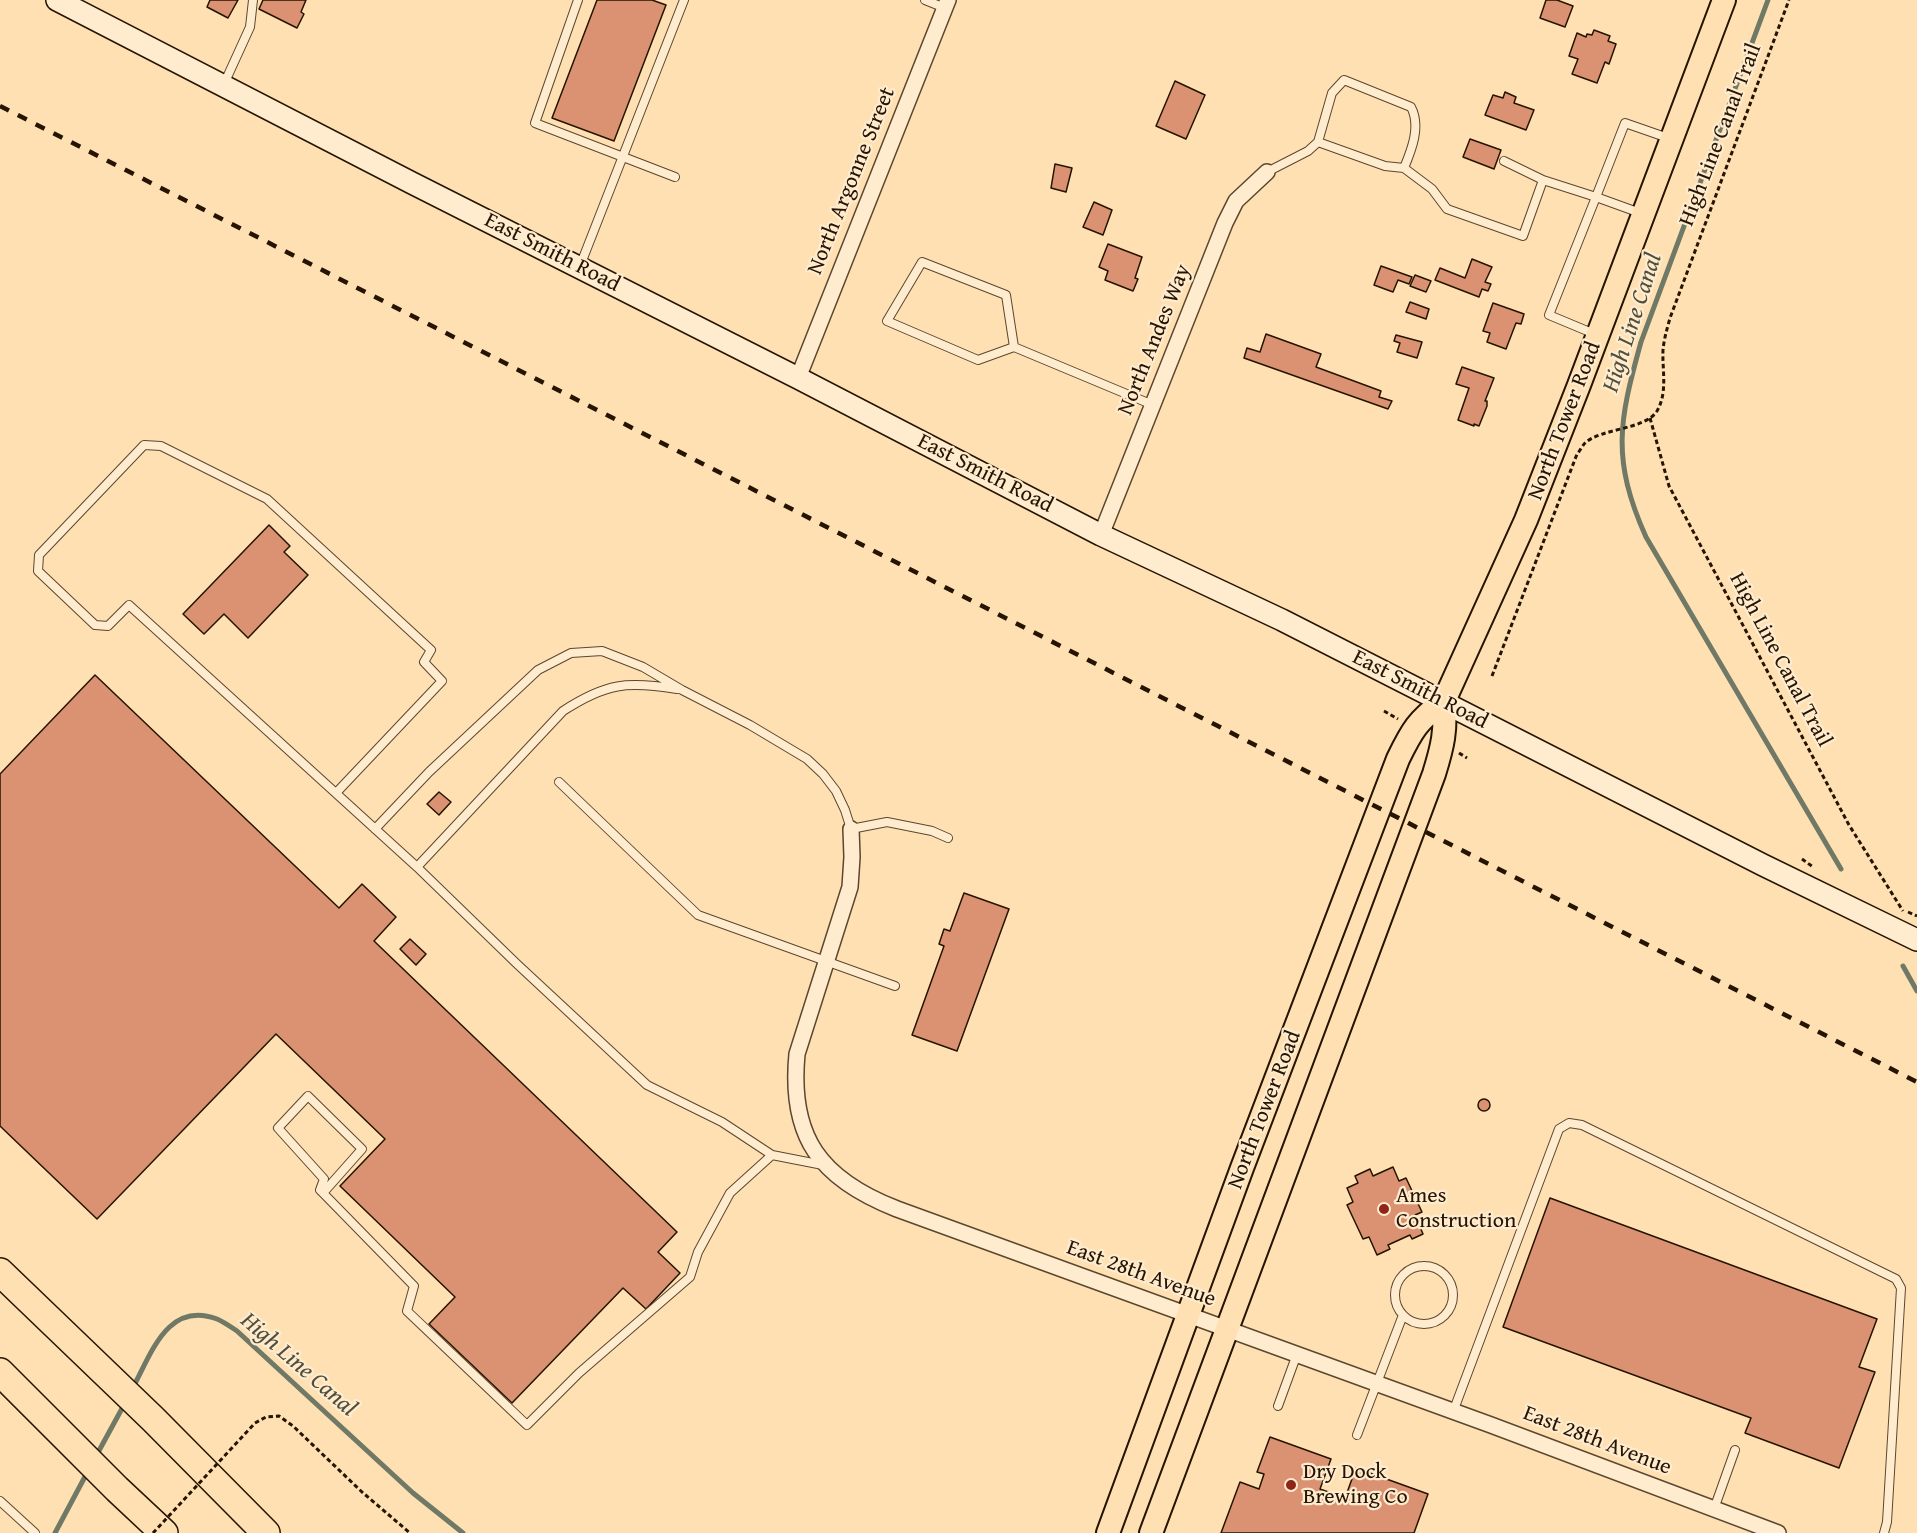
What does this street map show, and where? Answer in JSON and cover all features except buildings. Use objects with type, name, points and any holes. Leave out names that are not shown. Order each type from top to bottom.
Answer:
[{"type":"highway","points":[[0,1272],[153,1419],[266,1533]]},
{"type":"highway","points":[[0,1372],[164,1533]]},
{"type":"highway","points":[[153,1419],[288,1533]]},
{"type":"highway","points":[[117,1489],[152,1533]]},
{"type":"main road","name":"North Tower Road","points":[[1151,1533],[1434,774],[1443,744],[1444,701],[1526,520],[1724,0]]},
{"type":"main road","name":"North Tower Road","points":[[1108,1533],[1188,1314],[1398,759],[1414,728],[1424,716],[1444,701]]},
{"type":"street","name":"East Smith Road","points":[[57,0],[1101,535],[1282,620],[1763,865],[1917,940]]},
{"type":"street","name":"North Argonne Street","points":[[798,378],[946,4]]},
{"type":"street","name":"North Andes Way","points":[[1101,535],[1228,216],[1236,201],[1267,172]]},
{"type":"street","name":"East 28th Avenue","points":[[851,829],[852,857],[849,887],[797,1054],[795,1083],[799,1113],[811,1146],[825,1165],[855,1190],[873,1200],[1297,1354],[1778,1533]]},
{"type":"lane","points":[[223,86],[250,27],[253,0]]},
{"type":"lane","points":[[578,0],[535,123],[675,177]]},
{"type":"lane","points":[[580,268],[684,0]]},
{"type":"lane","points":[[925,0],[946,4]]},
{"type":"lane","points":[[1267,172],[1308,151],[1318,142],[1332,93],[1344,81],[1411,107],[1416,117],[1412,147],[1404,168]]},
{"type":"lane","points":[[1598,335],[1549,315],[1625,123],[1672,140]]},
{"type":"lane","points":[[1318,142],[1385,166],[1404,168],[1432,189],[1447,209],[1523,236],[1544,180]]},
{"type":"lane","points":[[1504,160],[1544,180],[1644,214]]},
{"type":"lane","points":[[1014,347],[1006,295],[922,262],[887,321],[978,360],[1014,347],[1153,405]]},
{"type":"lane","points":[[336,793],[442,681],[424,662],[431,650],[267,499],[161,446],[144,445],[39,555],[38,570],[95,625],[108,626],[129,605],[417,867],[517,964],[647,1084],[722,1122],[772,1155],[825,1165]]},
{"type":"lane","points":[[375,829],[429,772],[538,670],[571,653],[602,651],[643,667],[681,690],[750,724],[807,759],[836,791],[851,829],[887,822],[932,831],[948,838]]},
{"type":"lane","points":[[417,867],[563,711],[587,695],[613,686],[642,684],[681,690]]},
{"type":"lane","points":[[559,782],[698,915],[896,986]]},
{"type":"lane","points":[[322,1192],[362,1149],[308,1096],[278,1128],[324,1179],[320,1190],[414,1286],[407,1311],[527,1425],[579,1373],[690,1277],[698,1252],[730,1193],[772,1155]]},
{"type":"lane","points":[[1453,1412],[1559,1129],[1569,1123],[1582,1125],[1896,1279],[1900,1288],[1900,1300],[1887,1522],[1884,1533]]},
{"type":"lane","points":[[1426,1266],[1435,1268],[1444,1274],[1453,1289],[1450,1307],[1445,1315],[1437,1320],[1420,1323],[1403,1315],[1395,1298],[1400,1278],[1407,1271],[1426,1266]]},
{"type":"lane","points":[[1357,1435],[1403,1315]]},
{"type":"lane","points":[[1278,1406],[1297,1354]]},
{"type":"lane","points":[[1714,1509],[1735,1450]]},
{"type":"lane","points":[[0,1501],[35,1533]]},
{"type":"path","name":"High Line Canal Trail","points":[[1789,0],[1670,318],[1663,353],[1662,397],[1657,411],[1650,418],[1669,486],[1849,825],[1901,909]]},
{"type":"path","points":[[1492,676],[1577,454],[1586,442],[1650,418]]},
{"type":"path","points":[[152,1533],[255,1422],[266,1417],[279,1416],[410,1533]]},
{"type":"waterway","name":"High Line Canal","points":[[1768,0],[1641,342],[1624,418],[1623,462],[1627,485],[1646,537],[1841,869]]},
{"type":"waterway","name":"High Line Canal","points":[[1903,966],[1917,991]]},
{"type":"waterway","name":"High Line Canal","points":[[132,1389],[154,1347],[173,1324],[185,1317],[200,1315],[217,1319],[237,1331],[413,1493],[463,1533]]},
{"type":"waterway","name":"High Line Canal","points":[[95,1458],[125,1403]]},
{"type":"waterway","name":"High Line Canal","points":[[55,1533],[88,1471]]},
{"type":"railway","points":[[0,106],[1917,1082]]},
{"type":"place","name":"Ames Construction","points":[[1384,1209]]},
{"type":"place","name":"Dry Dock Brewing Co","points":[[1291,1485]]}]
